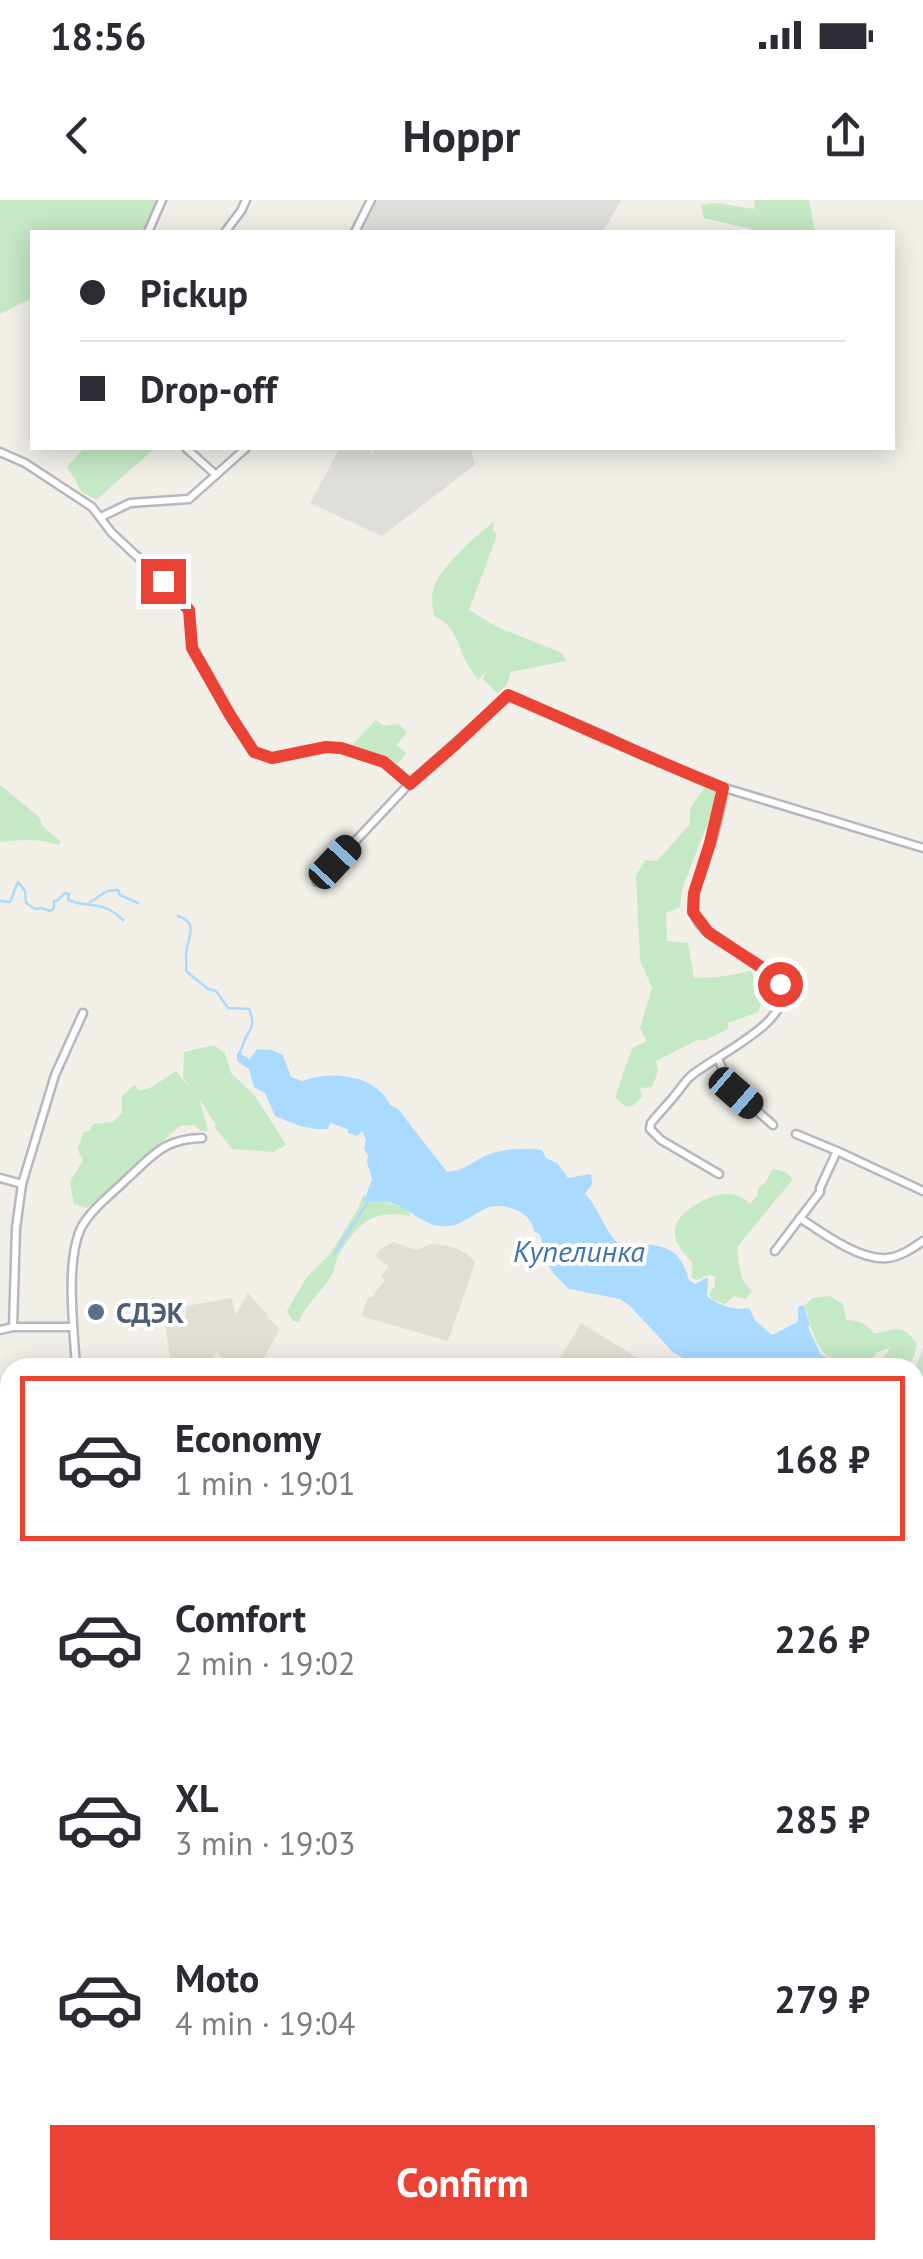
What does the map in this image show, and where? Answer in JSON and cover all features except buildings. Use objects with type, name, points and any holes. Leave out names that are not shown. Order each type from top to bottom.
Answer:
[{"type":"street","points":[[149,230],[162,200]]},
{"type":"street","points":[[227,230],[246,200]]},
{"type":"street","points":[[356,230],[371,200]]},
{"type":"street","points":[[188,450],[216,475]]},
{"type":"street","points":[[101,517],[130,504],[189,499],[244,450]]},
{"type":"street","points":[[0,452],[79,498],[189,610],[192,648],[254,752],[272,758],[326,747],[341,748],[384,762],[410,784]]},
{"type":"street","points":[[317,882],[410,784],[508,695],[723,788],[923,848]]},
{"type":"street","points":[[719,1174],[650,1129],[688,1078],[773,1017],[780,1006],[780,984],[774,976],[708,932],[693,912],[694,893],[723,788]]},
{"type":"street","points":[[13,1326],[16,1228],[22,1184],[56,1075],[82,1013]]},
{"type":"street","points":[[718,1060],[732,1089],[774,1125]]},
{"type":"street","points":[[796,1134],[923,1190]]},
{"type":"street","points":[[76,1358],[72,1312],[75,1245],[83,1224],[170,1142],[202,1138]]},
{"type":"street","points":[[774,1251],[820,1192],[837,1152]]},
{"type":"street","points":[[0,1178],[22,1184]]},
{"type":"street","points":[[800,1218],[840,1244],[880,1258],[895,1256],[923,1240]]},
{"type":"street","points":[[0,1330],[13,1326],[74,1327]]},
{"type":"shaded area","points":[[377,200],[621,200],[604,230],[363,230]]},
{"type":"shaded area","points":[[339,450],[471,450],[475,465],[382,536],[310,503]]},
{"type":"shaded area","points":[[393,1242],[417,1250],[431,1244],[448,1246],[473,1259],[475,1263],[448,1341],[361,1316],[368,1298],[385,1280],[381,1276],[389,1266],[375,1256]]},
{"type":"shaded area","points":[[248,1293],[280,1329],[264,1358],[222,1358],[216,1352],[212,1358],[170,1358],[165,1322],[186,1316],[186,1306],[232,1298],[235,1316]]},
{"type":"shaded area","points":[[581,1323],[637,1358],[560,1358]]},
{"type":"green space","points":[[0,200],[158,200],[145,230],[30,230],[30,299],[0,314]]},
{"type":"green space","points":[[755,200],[809,200],[815,230],[751,230],[704,218],[701,205],[716,203],[754,209]]},
{"type":"green space","points":[[82,450],[153,450],[96,500],[82,492],[67,467]]},
{"type":"green space","points":[[494,522],[497,536],[469,610],[499,628],[562,653],[566,661],[511,672],[506,686],[497,693],[483,679],[486,671],[478,680],[474,675],[450,628],[434,616],[432,600],[436,582],[450,563]]},
{"type":"green space","points":[[376,720],[384,726],[399,724],[407,733],[396,745],[406,753],[398,764],[352,745]]},
{"type":"green space","points":[[0,785],[39,817],[43,827],[61,842],[0,842]]},
{"type":"green space","points":[[706,785],[714,788],[718,796],[682,889],[680,907],[666,913],[667,941],[688,943],[694,978],[751,971],[765,996],[758,1012],[728,1023],[728,1029],[656,1061],[658,1072],[652,1087],[640,1088],[642,1097],[626,1107],[615,1097],[632,1048],[647,1041],[640,1028],[652,988],[640,960],[636,876],[645,860],[657,861],[690,824],[690,809]]},
{"type":"green space","points":[[214,1045],[225,1053],[231,1073],[255,1096],[286,1145],[273,1152],[232,1149],[199,1098],[208,1131],[195,1125],[180,1126],[87,1208],[74,1204],[70,1182],[83,1160],[77,1149],[84,1132],[93,1124],[113,1122],[122,1113],[122,1096],[134,1085],[140,1091],[152,1087],[176,1071],[190,1088],[183,1077],[184,1052]]},
{"type":"green space","points":[[773,1169],[793,1179],[737,1247],[742,1276],[752,1291],[745,1299],[734,1296],[725,1304],[713,1300],[709,1294],[715,1286],[715,1276],[692,1278],[692,1262],[675,1238],[676,1224],[687,1210],[717,1195],[731,1194],[750,1204]]},
{"type":"green space","points":[[364,1193],[367,1204],[379,1200],[409,1210],[410,1216],[386,1214],[360,1226],[299,1322],[293,1321],[287,1311],[307,1277],[330,1254]]},
{"type":"green space","points":[[830,1296],[843,1304],[846,1320],[862,1323],[874,1334],[899,1329],[908,1333],[917,1345],[912,1358],[883,1358],[891,1347],[873,1358],[831,1358],[818,1344],[805,1305],[813,1298]]},
{"type":"water","name":"Купелинка","points":[[242,1046],[241,1054],[250,1059],[257,1049],[272,1050],[283,1055],[291,1077],[302,1081],[339,1076],[364,1081],[398,1109],[447,1172],[505,1150],[528,1149],[542,1150],[568,1178],[591,1174],[592,1184],[585,1194],[617,1242],[671,1251],[682,1262],[689,1280],[695,1284],[708,1277],[707,1296],[727,1306],[749,1308],[755,1320],[772,1335],[798,1322],[798,1307],[804,1305],[808,1327],[821,1355],[829,1358],[682,1358],[620,1299],[569,1289],[548,1265],[540,1235],[518,1211],[490,1207],[459,1223],[442,1226],[392,1203],[367,1203],[364,1201],[372,1179],[362,1131],[357,1136],[330,1123],[328,1129],[316,1129],[275,1116],[265,1093],[254,1087],[249,1069],[237,1061]]},
{"type":"waterway","name":"Купелинка","points":[[0,901],[10,902],[18,882],[25,891],[26,903],[35,909],[50,911],[54,901],[65,893],[69,894],[68,900],[102,907],[123,920]]},
{"type":"waterway","name":"Купелинка","points":[[90,902],[118,890],[120,895],[138,903]]},
{"type":"waterway","name":"Купелинка","points":[[178,916],[189,923],[191,932],[186,971],[216,991],[228,1008],[249,1009],[252,1026],[242,1048]]},
{"type":"waterway","points":[[335,1253],[367,1203]]},
{"type":"place","name":"СДЭК","points":[[96,1312]]},
{"type":"route","points":[[163,581],[189,610],[192,648],[230,715],[247,744],[266,758],[341,748],[384,762],[410,784],[508,695],[723,788],[692,900],[693,912],[708,932],[780,984]]}]
